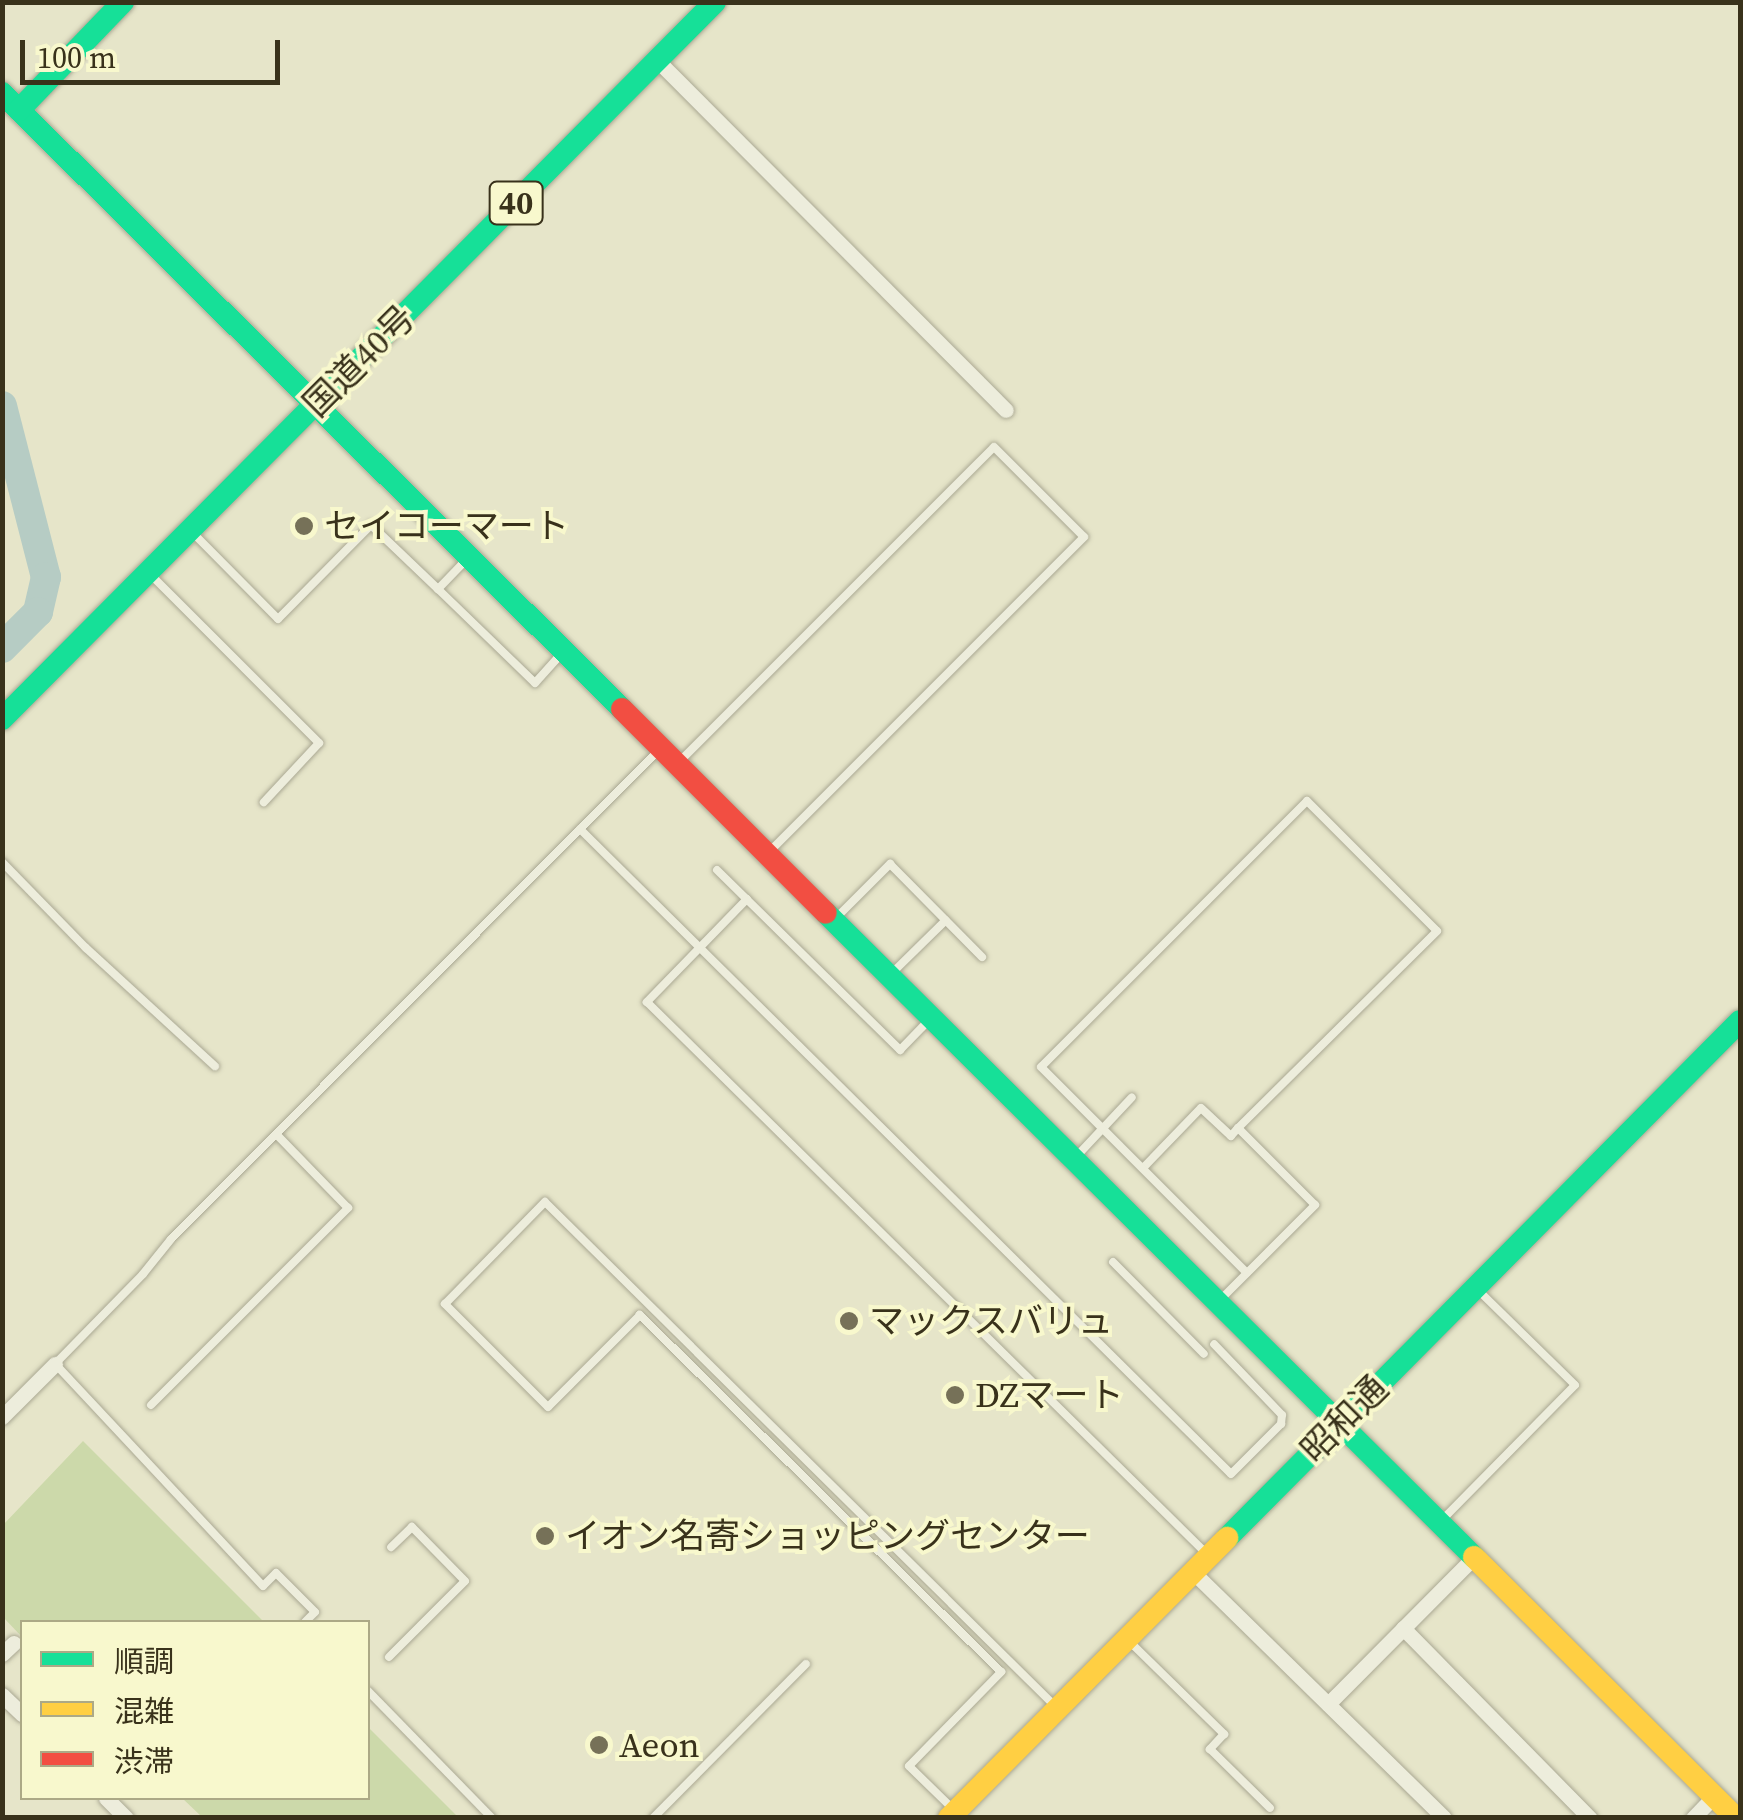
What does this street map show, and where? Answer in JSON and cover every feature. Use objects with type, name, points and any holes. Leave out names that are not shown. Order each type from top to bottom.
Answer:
[{"type":"main road","points":[[123,2],[11,102],[1736,1818]]},
{"type":"main road","name":"国道40号","points":[[2,719],[715,2]]},
{"type":"main road","name":"昭和通","points":[[952,1815],[1740,1020]]},
{"type":"street","points":[[657,60],[1006,410]]},
{"type":"street","points":[[2,1418],[55,1364]]},
{"type":"street","points":[[1328,1704],[1474,1556]]},
{"type":"street","points":[[1201,1564],[1328,1704],[1444,1818]]},
{"type":"street","points":[[1403,1628],[1590,1818]]},
{"type":"street","points":[[2,1694],[20,1712]]},
{"type":"street","points":[[1693,1818],[1714,1796]]},
{"type":"street","points":[[108,1800],[126,1818]]},
{"type":"lane","points":[[306,1620],[315,1612],[276,1573],[264,1586],[55,1364],[276,1134],[580,829],[669,756],[994,447],[1084,537],[768,853]]},
{"type":"lane","points":[[190,531],[278,619],[371,525],[534,683],[564,650]]},
{"type":"lane","points":[[438,590],[470,556]]},
{"type":"lane","points":[[148,572],[319,743],[264,802]]},
{"type":"lane","points":[[1143,1168],[1201,1108],[1231,1136],[1437,931],[1306,801],[1041,1066],[1103,1128],[1143,1168],[1247,1272]]},
{"type":"lane","points":[[580,829],[1231,1474],[1281,1424],[1282,1415],[1214,1344]]},
{"type":"lane","points":[[2,862],[86,948],[215,1066]]},
{"type":"lane","points":[[834,919],[890,864],[982,957]]},
{"type":"lane","points":[[717,870],[900,1050],[933,1016]]},
{"type":"lane","points":[[747,899],[646,1002],[1168,1515],[1201,1564]]},
{"type":"lane","points":[[890,974],[946,920]]},
{"type":"lane","points":[[1074,1158],[1132,1097]]},
{"type":"lane","points":[[1219,1301],[1315,1204],[1238,1128]]},
{"type":"lane","points":[[151,1405],[348,1208],[276,1134]]},
{"type":"lane","points":[[952,1815],[909,1766],[1001,1672],[640,1315],[548,1407],[445,1304],[546,1202],[1058,1708]]},
{"type":"lane","points":[[1112,1262],[1204,1354]]},
{"type":"lane","points":[[1440,1522],[1574,1385],[1475,1287]]},
{"type":"lane","points":[[389,1657],[465,1581],[412,1527],[391,1547]]},
{"type":"lane","points":[[1127,1639],[1224,1734],[1210,1749],[1270,1808]]},
{"type":"lane","points":[[653,1818],[806,1664]]},
{"type":"lane","points":[[370,1693],[492,1818]]},
{"type":"green space","points":[[83,1441],[262,1620],[20,1620],[20,1635],[3,1617],[3,1525]]},
{"type":"green space","points":[[370,1729],[458,1817],[202,1817],[184,1800],[370,1800]]},
{"type":"waterway","points":[[2,406],[46,577],[38,612],[2,648]]},
{"type":"traffic: fast","points":[[19,110],[123,2]]},
{"type":"traffic: fast","points":[[2,719],[715,2]]},
{"type":"traffic: fast","points":[[2,93],[622,709]]},
{"type":"traffic: fast","points":[[826,913],[1474,1557]]},
{"type":"traffic: fast","points":[[1227,1538],[1740,1021]]},
{"type":"traffic: slow","points":[[949,1818],[1227,1538]]},
{"type":"traffic: slow","points":[[1474,1557],[1736,1818]]},
{"type":"traffic: jam","points":[[622,709],[826,913]]},
{"type":"place","name":"セイコーマート","points":[[304,526]]},
{"type":"place","name":"マックスバリュ","points":[[849,1321]]},
{"type":"place","name":"DZマート","points":[[955,1395]]},
{"type":"place","name":"イオン名寄ショッピングセンター","points":[[545,1536]]},
{"type":"place","name":"Aeon","points":[[599,1745]]}]
